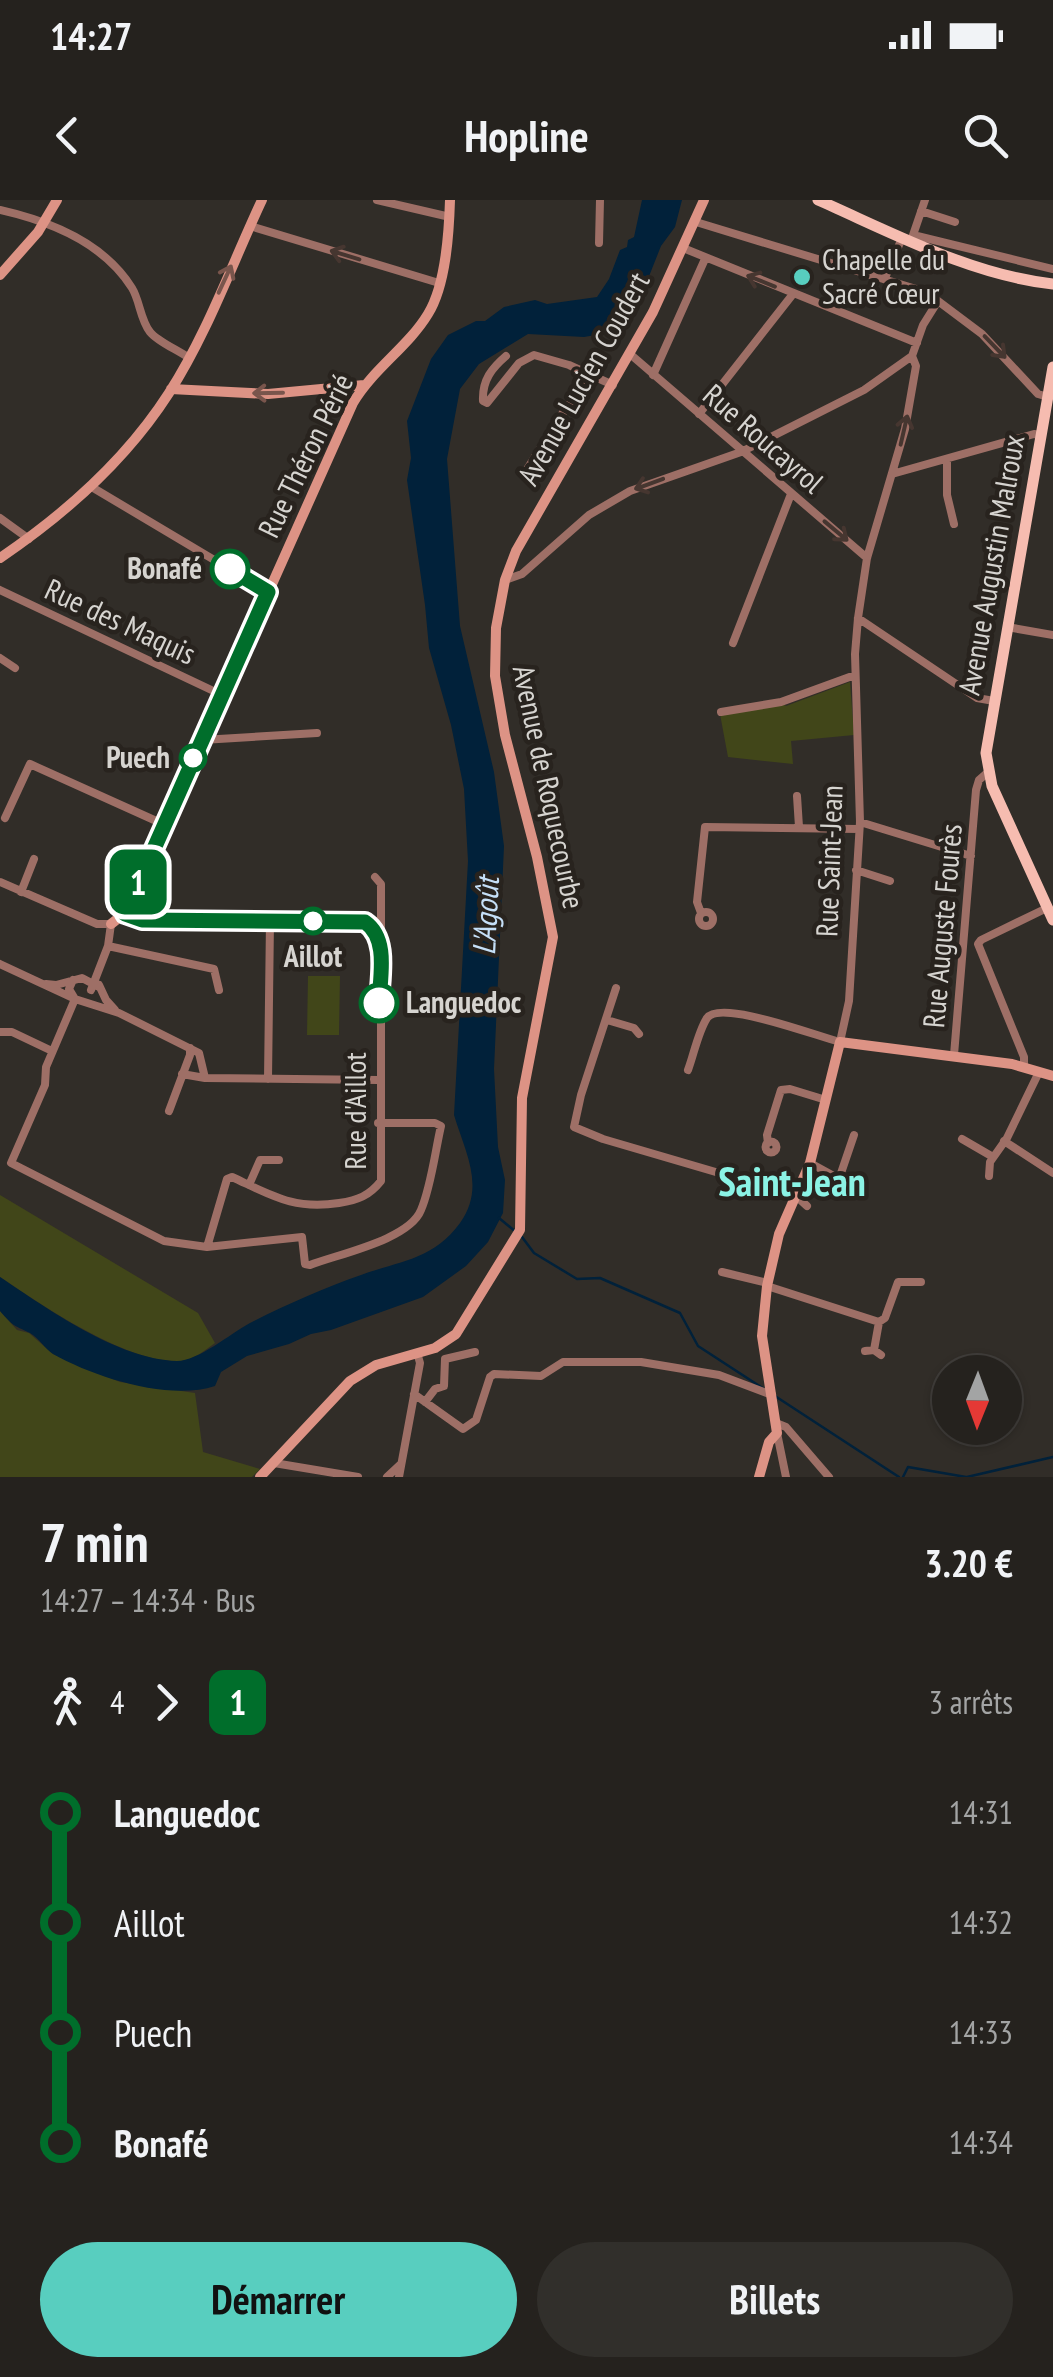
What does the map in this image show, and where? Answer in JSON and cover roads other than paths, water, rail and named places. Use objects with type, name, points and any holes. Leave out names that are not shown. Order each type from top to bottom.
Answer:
[{"type":"main road","points":[[818,200],[1053,294]]},
{"type":"main road","points":[[1026,281],[1053,284]]},
{"type":"main road","name":"Avenue Augustin Malroux","points":[[989,779],[987,745],[1040,435],[1049,414],[1053,367]]},
{"type":"main road","points":[[989,779],[1050,914]]},
{"type":"street","points":[[0,275],[57,200]]},
{"type":"street","points":[[0,558],[29,539],[90,486],[137,437],[189,358],[262,200]]},
{"type":"street","points":[[377,200],[450,217]]},
{"type":"street","name":"Rue Théron Périé","points":[[112,924],[125,914],[364,385],[426,318],[439,283],[450,200]]},
{"type":"street","points":[[599,243],[600,200]]},
{"type":"street","name":"Avenue Lucien Coudert","points":[[506,580],[516,551],[630,354],[704,200]]},
{"type":"street","points":[[885,278],[925,200]]},
{"type":"street","points":[[0,210],[44,222],[95,249],[135,292],[150,332],[189,358]]},
{"type":"street","points":[[922,211],[956,222]]},
{"type":"street","points":[[696,222],[885,278],[936,299],[982,334],[1038,394],[1048,397]]},
{"type":"street","points":[[250,226],[439,283]]},
{"type":"street","points":[[908,238],[961,245],[1001,259],[1053,269]]},
{"type":"street","points":[[683,248],[917,342]]},
{"type":"street","points":[[653,374],[705,259]]},
{"type":"street","points":[[699,414],[793,294]]},
{"type":"street","name":"Rue Saint-Jean","points":[[777,1428],[762,1336],[767,1285],[775,1246],[810,1163],[849,1000],[859,826],[855,675],[858,618],[867,558],[905,428],[916,366],[912,356],[936,299]]},
{"type":"street","name":"Rue Roucayrol","points":[[630,354],[867,558]]},
{"type":"street","points":[[506,356],[490,370],[482,391],[487,403],[518,363],[534,355],[593,374],[613,385]]},
{"type":"street","points":[[506,580],[522,574],[589,515],[630,492],[741,452],[858,394],[912,356]]},
{"type":"street","points":[[526,471],[593,374]]},
{"type":"street","points":[[178,378],[187,390]]},
{"type":"street","points":[[171,390],[268,394],[364,385]]},
{"type":"street","points":[[892,474],[1040,435]]},
{"type":"street","points":[[946,460],[943,495],[954,524]]},
{"type":"street","points":[[90,486],[268,592]]},
{"type":"street","points":[[733,643],[791,494]]},
{"type":"street","points":[[0,518],[29,539]]},
{"type":"street","name":"Avenue de Roquecourbe","points":[[260,1477],[350,1381],[376,1364],[418,1356],[456,1334],[518,1233],[522,1098],[553,937],[495,676],[496,628],[506,580]]},
{"type":"street","name":"Rue des Maquis","points":[[0,590],[222,695]]},
{"type":"street","points":[[858,618],[977,698],[994,701]]},
{"type":"street","points":[[1007,627],[1053,635]]},
{"type":"street","points":[[0,658],[16,668]]},
{"type":"street","points":[[721,712],[781,702],[855,675]]},
{"type":"street","points":[[202,740],[317,734]]},
{"type":"street","points":[[5,818],[30,764],[163,824]]},
{"type":"street","name":"Rue Auguste Fourès","points":[[954,1055],[977,800],[989,779]]},
{"type":"street","points":[[797,796],[799,827]]},
{"type":"street","points":[[701,913],[697,902],[705,827],[859,826],[972,856]]},
{"type":"street","points":[[21,892],[34,859]]},
{"type":"street","points":[[856,870],[890,882]]},
{"type":"street","name":"Rue d'Aillot","points":[[207,1247],[227,1179],[292,1204],[311,1207],[362,1198],[380,1181],[380,884],[375,877]]},
{"type":"street","points":[[0,882],[97,924],[112,924],[103,957],[52,1051],[45,1085],[11,1162],[164,1241],[207,1247],[302,1237],[305,1264],[310,1265],[376,1243],[405,1227],[421,1211],[441,1126],[378,1122]]},
{"type":"street","points":[[125,914],[142,920],[380,921]]},
{"type":"street","points":[[1024,1067],[1023,1054],[978,944],[1050,914]]},
{"type":"street","points":[[268,1079],[270,921]]},
{"type":"street","points":[[365,922],[374,928],[380,940]]},
{"type":"street","points":[[108,946],[214,969],[219,990]]},
{"type":"street","points":[[89,982],[103,957]]},
{"type":"street","points":[[0,964],[119,1013],[190,1048],[199,1053],[206,1078]]},
{"type":"street","points":[[42,983],[56,986],[89,982]]},
{"type":"street","points":[[78,999],[69,989],[89,982]]},
{"type":"street","points":[[89,982],[119,1013]]},
{"type":"street","points":[[616,988],[580,1095],[574,1127],[796,1193],[807,1206]]},
{"type":"street","points":[[688,1070],[708,1017],[716,1011],[742,1013],[840,1042],[954,1055],[1053,1076]]},
{"type":"street","points":[[607,1020],[634,1028],[639,1034]]},
{"type":"street","points":[[1,1032],[12,1032],[52,1051]]},
{"type":"street","points":[[169,1111],[190,1048]]},
{"type":"street","points":[[989,1176],[992,1158],[1039,1072]]},
{"type":"street","points":[[182,1074],[206,1078],[378,1080]]},
{"type":"street","points":[[768,1143],[781,1090],[826,1100]]},
{"type":"street","points":[[840,1179],[854,1134]]},
{"type":"street","points":[[962,1139],[992,1158]]},
{"type":"street","points":[[1004,1140],[1053,1173]]},
{"type":"street","points":[[249,1185],[260,1160],[279,1160]]},
{"type":"street","points":[[810,1163],[852,1186],[857,1179]]},
{"type":"street","points":[[722,1272],[879,1322]]},
{"type":"street","points":[[873,1352],[879,1322],[898,1282],[920,1282]]},
{"type":"street","points":[[424,1402],[435,1388],[444,1386],[445,1358],[435,1348]]},
{"type":"street","points":[[445,1358],[474,1352]]},
{"type":"street","points":[[399,1477],[418,1356]]},
{"type":"street","points":[[414,1394],[458,1427],[469,1428],[494,1374],[541,1376],[563,1362],[587,1361],[666,1364],[719,1376],[772,1396]]},
{"type":"street","points":[[759,1477],[777,1428]]},
{"type":"street","points":[[777,1428],[786,1477]]},
{"type":"street","points":[[777,1428],[786,1428],[829,1477]]},
{"type":"street","points":[[274,1462],[358,1477]]},
{"type":"street","points":[[387,1477],[401,1464]]},
{"type":"water","name":"L'Agoût","points":[[642,200],[682,200],[675,227],[661,246],[642,294],[624,316],[619,331],[584,337],[528,334],[479,364],[460,389],[447,459],[460,626],[494,772],[504,846],[494,1069],[498,1147],[505,1180],[503,1213],[488,1242],[466,1266],[423,1297],[247,1356],[221,1372],[215,1386],[197,1390],[155,1389],[111,1379],[70,1363],[50,1352],[0,1311],[0,1277],[107,1342],[154,1358],[185,1360],[291,1303],[427,1252],[450,1235],[468,1210],[471,1169],[454,1115],[468,861],[464,789],[429,648],[407,480],[411,458],[407,421],[431,359],[448,335],[476,321],[485,321],[504,307],[535,300],[547,304],[597,297],[620,250],[634,237]]},
{"type":"waterway","points":[[499,1218],[516,1232]]},
{"type":"waterway","points":[[522,1237],[534,1253],[577,1279],[600,1278],[680,1313],[698,1346],[764,1389]]},
{"type":"waterway","points":[[775,1396],[899,1477]]},
{"type":"waterway","points":[[967,1477],[1053,1457]]},
{"type":"waterway","points":[[903,1477],[908,1467],[966,1477]]},
{"type":"place","name":"Chapelle du Sacré Cœur","points":[[802,277]]},
{"type":"place","name":"Bonafé","points":[[230,569]]},
{"type":"place","name":"Puech","points":[[193,758]]},
{"type":"place","name":"Aillot","points":[[313,921]]},
{"type":"place","name":"Languedoc","points":[[379,1003]]},
{"type":"district","name":"Saint-Jean","points":[[792,1182]]}]
